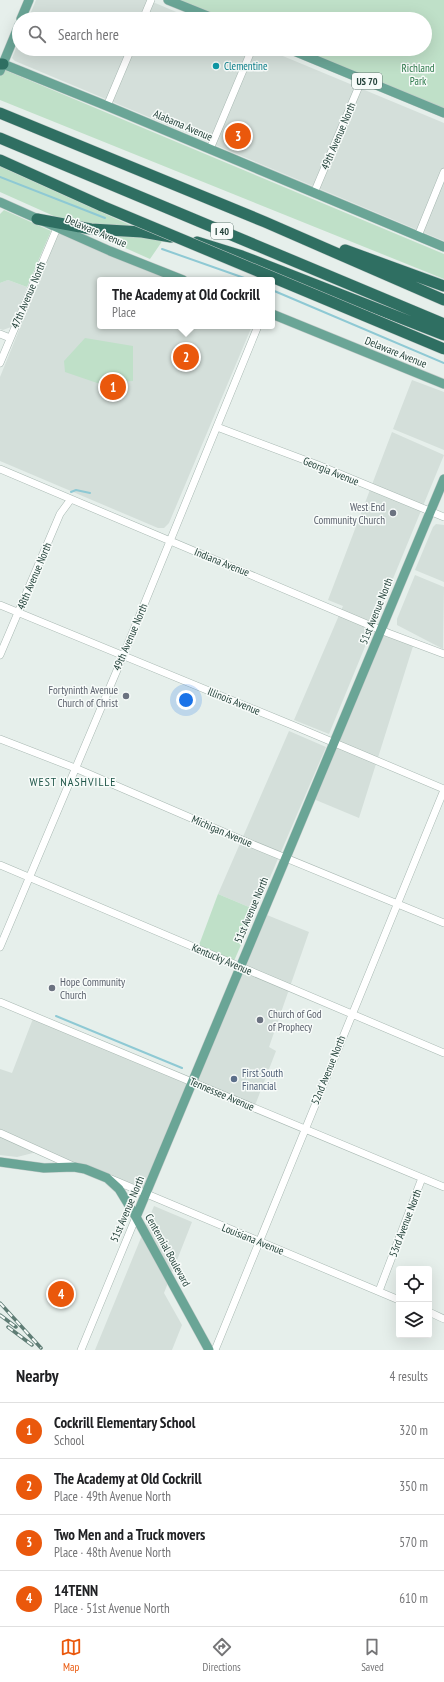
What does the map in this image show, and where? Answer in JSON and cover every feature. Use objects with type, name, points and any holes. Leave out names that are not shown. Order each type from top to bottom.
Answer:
[{"type":"highway","name":"I 40","points":[[4,115],[265,222],[444,300]]},
{"type":"highway","name":"I 40","points":[[0,138],[444,324]]},
{"type":"highway","points":[[0,160],[102,206],[272,277]]},
{"type":"highway","points":[[37,218],[91,229],[142,232],[204,243],[242,256],[444,335]]},
{"type":"highway","points":[[265,222],[444,286]]},
{"type":"highway","points":[[275,278],[444,349]]},
{"type":"main road","points":[[24,12],[29,0]]},
{"type":"main road","points":[[168,0],[198,12]]},
{"type":"main road","points":[[1,65],[12,41]]},
{"type":"main road","name":"US 70","points":[[306,56],[444,113]]},
{"type":"main road","name":"Alabama Avenue","points":[[1,65],[107,106],[444,247]]},
{"type":"main road","name":"Delaware Avenue","points":[[0,202],[57,228],[176,277]]},
{"type":"main road","name":"Delaware Avenue","points":[[275,315],[444,384]]},
{"type":"main road","name":"51st Avenue North","points":[[136,1217],[444,479]]},
{"type":"main road","name":"Centennial Boulevard","points":[[0,1162],[44,1168],[74,1167],[90,1170],[107,1178],[119,1189],[136,1217],[209,1350]]},
{"type":"street","points":[[146,12],[151,0]]},
{"type":"street","points":[[107,106],[128,56]]},
{"type":"street","points":[[210,149],[249,56]]},
{"type":"street","name":"49th Avenue North","points":[[314,193],[362,79]]},
{"type":"street","points":[[418,236],[444,172]]},
{"type":"street","name":"47th Avenue North","points":[[0,363],[57,228]]},
{"type":"street","name":"49th Avenue North","points":[[0,947],[123,656],[169,540],[257,329]]},
{"type":"street","points":[[0,334],[10,338]]},
{"type":"street","name":"Georgia Avenue","points":[[217,426],[444,518]]},
{"type":"street","name":"Indiana Avenue","points":[[0,469],[231,565],[382,630],[444,654]]},
{"type":"street","name":"48th Avenue North","points":[[0,655],[60,514],[71,499]]},
{"type":"street","name":"Illinois Avenue","points":[[0,605],[335,743],[444,790]]},
{"type":"street","name":"Michigan Avenue","points":[[0,739],[75,768],[286,858],[444,923]]},
{"type":"street","name":"52nd Avenue North","points":[[215,1350],[351,1014],[444,790]]},
{"type":"street","name":"Kentucky Avenue","points":[[0,866],[444,1053]]},
{"type":"street","name":"Tennessee Avenue","points":[[0,1002],[444,1187]]},
{"type":"street","points":[[0,1134],[74,1167]]},
{"type":"street","name":"Louisiana Avenue","points":[[107,1178],[396,1299]]},
{"type":"street","name":"53rd Avenue North","points":[[379,1291],[422,1178]]},
{"type":"street","name":"51st Avenue North","points":[[81,1350],[136,1217]]},
{"type":"street","points":[[432,1313],[444,1319]]},
{"type":"shaded area","points":[[36,0],[148,0],[176,12],[31,12]]},
{"type":"shaded area","points":[[13,56],[283,56],[444,123],[444,241],[15,61],[12,58]]},
{"type":"shaded area","points":[[61,233],[168,277],[97,277],[97,329],[251,329],[169,523],[164,528],[158,528],[0,461],[0,377],[58,234]]},
{"type":"shaded area","points":[[8,280],[27,287],[11,327],[3,330],[0,329],[0,283]]},
{"type":"shaded area","points":[[412,380],[444,392],[444,450],[393,429]]},
{"type":"shaded area","points":[[392,432],[444,455],[329,734],[294,720],[343,606],[328,600]]},
{"type":"shaded area","points":[[436,524],[444,525],[444,582],[415,570],[433,527]]},
{"type":"shaded area","points":[[415,575],[444,587],[443,649],[397,625],[397,619]]},
{"type":"shaded area","points":[[382,630],[414,643],[359,818],[311,798]]},
{"type":"shaded area","points":[[289,731],[326,747],[256,910],[218,894]]},
{"type":"shaded area","points":[[262,913],[309,932],[269,1047],[276,1051],[254,1108],[193,1083],[143,1194],[37,1152],[17,1157],[0,1155],[0,1069],[12,1073],[34,1016],[193,1082]]},
{"type":"shaded area","points":[[154,1206],[192,1222],[164,1293],[182,1325],[172,1350],[95,1350]]},
{"type":"green space","name":"Richland Park","points":[[168,0],[444,0],[444,113],[306,56],[432,56],[432,12],[198,12]]},
{"type":"green space","points":[[0,68],[444,254],[444,279],[0,100]]},
{"type":"green space","points":[[0,166],[163,240],[150,259],[0,192]]},
{"type":"green space","points":[[4,210],[51,231],[27,287],[8,280],[0,283],[0,214]]},
{"type":"green space","points":[[85,338],[133,346],[133,381],[100,384],[65,372],[64,361]]},
{"type":"green space","points":[[218,894],[256,910],[234,961],[199,945]]},
{"type":"waterway","points":[[0,177],[105,218]]},
{"type":"waterway","points":[[162,249],[241,277]]},
{"type":"waterway","points":[[275,291],[444,363]]},
{"type":"waterway","points":[[71,492],[76,490],[90,493]]},
{"type":"waterway","points":[[56,1016],[182,1068]]},
{"type":"railway","points":[[0,1303],[41,1348]]},
{"type":"railway","points":[[0,1315],[16,1327]]},
{"type":"railway","points":[[8,1327],[32,1345]]},
{"type":"place","name":"Clementine","points":[[216,66]]},
{"type":"place","name":"Two Men and a Truck movers","points":[[238,136]]},
{"type":"place","name":"The Academy at Old Cockrill","points":[[186,357]]},
{"type":"place","name":"Cockrill Elementary School","points":[[113,387]]},
{"type":"place","name":"West End Community Church","points":[[393,513]]},
{"type":"place","name":"Fortyninth Avenue Church of Christ","points":[[126,696]]},
{"type":"place","name":"Hope Community Church","points":[[52,988]]},
{"type":"place","name":"Church of God of Prophecy","points":[[260,1020]]},
{"type":"place","name":"First South Financial","points":[[234,1079]]},
{"type":"place","name":"14TENN","points":[[61,1294]]},
{"type":"district","name":"WEST NASHVILLE","points":[[73,781]]}]
